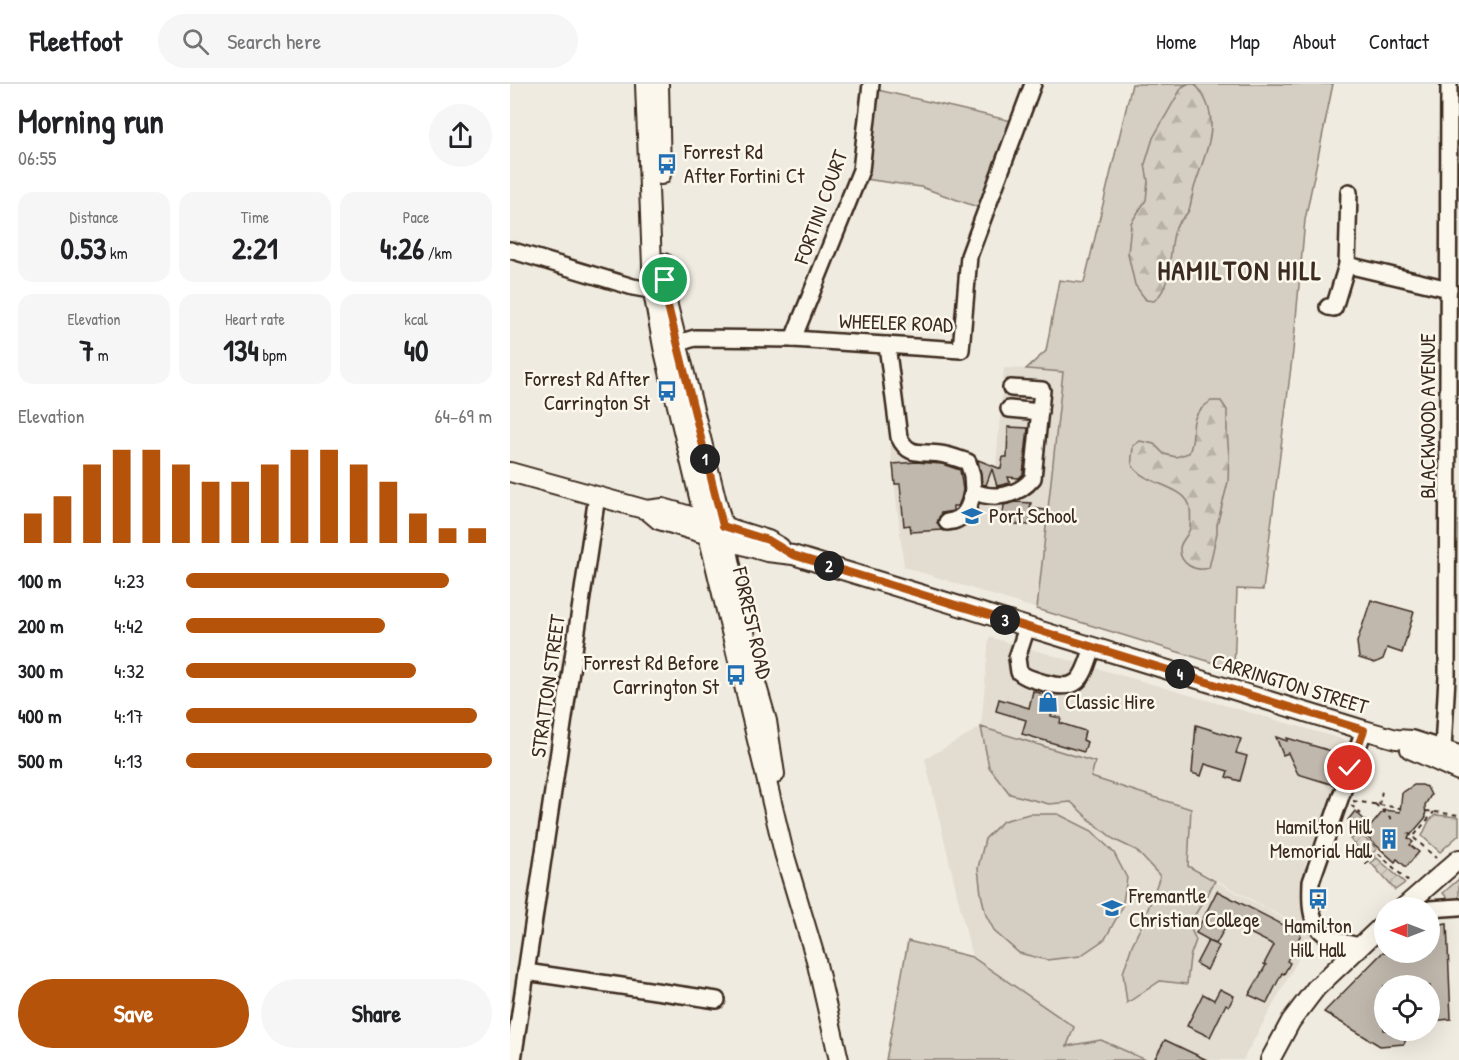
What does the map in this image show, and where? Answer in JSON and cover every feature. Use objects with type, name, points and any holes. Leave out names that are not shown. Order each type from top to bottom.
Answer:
[{"type":"main road","name":"FORREST ROAD","points":[[645,84],[659,292],[670,345],[715,530],[767,721],[783,814],[823,953],[848,1060]]},
{"type":"main road","name":"FORREST ROAD","points":[[659,84],[659,292]]},
{"type":"main road","name":"CARRINGTON STREET","points":[[510,472],[647,510],[663,508],[715,530],[768,540],[793,555],[1364,730],[1396,739],[1412,740],[1451,752]]},
{"type":"main road","name":"FORREST ROAD","points":[[715,530],[784,853],[816,960],[839,1060]]},
{"type":"main road","name":"CARRINGTON STREET","points":[[1396,739],[1409,748],[1459,771]]},
{"type":"main road","points":[[1416,897],[1459,859]]},
{"type":"main road","points":[[1270,1060],[1291,1021],[1316,988],[1374,933]]},
{"type":"street","name":"FORTINI COURT","points":[[793,339],[861,170],[872,84]]},
{"type":"street","name":"WHEELER ROAD","points":[[670,345],[695,338],[793,339],[961,350],[969,256],[1033,84]]},
{"type":"street","name":"BLACKWOOD AVENUE","points":[[1449,84],[1454,389],[1447,677],[1451,752]]},
{"type":"street","points":[[1328,307],[1334,308],[1347,265],[1349,192]]},
{"type":"street","points":[[510,250],[659,292]]},
{"type":"street","points":[[1347,265],[1452,293]]},
{"type":"street","points":[[887,345],[899,437],[903,446],[909,451],[942,454],[968,462],[973,490],[969,506],[962,517],[947,522]]},
{"type":"street","points":[[973,490],[984,496],[996,498],[1026,486],[1033,478],[1042,390],[1011,388]]},
{"type":"street","points":[[1009,409],[1040,412]]},
{"type":"street","name":"STRATTON STREET","points":[[512,1051],[526,972],[597,496]]},
{"type":"street","points":[[1027,627],[1017,658],[1019,672],[1025,677],[1059,687],[1076,683],[1083,675],[1093,647]]},
{"type":"street","points":[[1360,946],[1328,938],[1314,920],[1310,905],[1311,882],[1364,730]]},
{"type":"street","points":[[1440,908],[1459,907]]},
{"type":"street","points":[[526,972],[717,1000]]},
{"type":"path","points":[[1377,804],[1382,791]]},
{"type":"path","points":[[1361,814],[1347,800],[1400,808]]},
{"type":"path","points":[[1377,804],[1395,822]]},
{"type":"path","points":[[1426,811],[1459,815]]},
{"type":"path","points":[[1413,837],[1434,812]]},
{"type":"path","points":[[1408,833],[1436,858]]},
{"type":"path","points":[[1365,864],[1378,853],[1410,883]]},
{"type":"shaded area","name":"Port School","points":[[898,366],[908,435],[924,446],[945,447],[996,465],[1004,368],[1063,371],[1037,609],[904,567],[881,368]]},
{"type":"shaded area","name":"Fremantle Christian College","points":[[989,637],[1352,742],[1332,801],[1306,860],[1301,903],[1310,932],[1189,865],[1192,809],[1141,793],[1191,809],[1188,866],[1312,934],[1243,1060],[1062,1060],[1073,1027],[972,957],[925,759],[981,727]]},
{"type":"green space","points":[[1132,84],[1333,84],[1305,220],[1293,351],[1263,590],[1237,589],[1234,669],[1037,609],[1063,372],[1026,369],[1046,351],[1059,280],[1084,283]]},
{"type":"green space","points":[[1195,84],[1209,109],[1211,121],[1208,146],[1189,209],[1177,225],[1173,236],[1170,266],[1165,285],[1161,294],[1154,301],[1146,300],[1135,285],[1128,254],[1131,223],[1146,200],[1148,181],[1145,164],[1153,138],[1182,87]]},
{"type":"green space","points":[[878,90],[1012,121],[980,208],[921,187],[865,179]]},
{"type":"green space","points":[[1211,401],[1221,401],[1227,410],[1228,482],[1209,568],[1198,569],[1189,566],[1180,554],[1182,541],[1190,529],[1189,504],[1178,492],[1143,476],[1132,464],[1132,458],[1133,446],[1140,441],[1154,444],[1164,454],[1176,457],[1189,453],[1192,445],[1194,419]]},
{"type":"green space","points":[[981,727],[1095,762],[1091,777],[1191,809],[1188,866],[1215,881],[1189,925],[1196,940],[1190,957],[1187,984],[1160,981],[1127,1003],[1123,973],[1160,876],[1136,850],[1115,840],[1071,802],[1049,804],[1010,794],[989,767]]},
{"type":"green space","points":[[1029,814],[1058,814],[1092,831],[1114,853],[1127,878],[1122,908],[1105,939],[1080,956],[1047,960],[1019,953],[995,932],[986,915],[978,868],[985,839],[1003,821]]},
{"type":"green space","points":[[1435,815],[1459,817],[1459,835],[1440,852],[1422,836],[1429,821]]},
{"type":"green space","points":[[1361,835],[1377,849],[1367,858],[1350,839]]},
{"type":"green space","points":[[1377,858],[1405,883],[1395,890],[1371,863]]},
{"type":"green space","points":[[1459,879],[1459,899],[1449,900],[1443,893]]},
{"type":"green space","points":[[908,941],[972,957],[1074,1027],[1067,1046],[1101,1040],[1146,1060],[886,1060]]},
{"type":"building","points":[[1008,427],[1028,428],[1023,474],[1019,478],[1008,477],[1010,483],[997,486],[992,469],[986,485],[982,484],[978,460],[1001,469],[1003,457],[1007,457]]},
{"type":"building","points":[[916,462],[942,464],[960,470],[963,490],[961,499],[958,506],[953,506],[953,511],[941,513],[937,523],[942,530],[911,532],[910,525],[904,526],[900,484],[895,484],[893,464]]},
{"type":"building","points":[[1016,502],[1031,503],[1030,508],[1045,510],[1044,521],[1030,520],[1029,525],[1002,523],[1004,505]]},
{"type":"building","points":[[1371,600],[1414,612],[1402,653],[1387,648],[1383,659],[1375,663],[1359,658],[1357,642]]},
{"type":"building","points":[[1033,691],[1056,698],[1051,716],[1061,718],[1060,723],[1085,731],[1083,740],[1087,742],[1084,752],[1022,734],[1026,720],[996,711],[999,699],[1029,708]]},
{"type":"building","points":[[1196,725],[1241,739],[1236,753],[1247,756],[1240,781],[1226,777],[1228,771],[1205,764],[1201,776],[1192,773]]},
{"type":"building","points":[[1276,737],[1287,741],[1287,738],[1345,755],[1334,785],[1298,774],[1288,753],[1283,755]]},
{"type":"building","points":[[1414,785],[1427,787],[1431,795],[1425,805],[1426,817],[1408,838],[1413,842],[1410,845],[1419,852],[1406,867],[1397,859],[1395,862],[1348,820],[1355,811],[1371,826],[1384,810],[1400,812],[1402,793]]},
{"type":"building","points":[[1217,891],[1301,934],[1287,961],[1290,963],[1284,974],[1282,973],[1267,1003],[1249,995],[1274,945],[1228,922],[1216,944],[1196,933]]},
{"type":"building","points":[[1447,923],[1451,1019],[1440,1020],[1440,975],[1374,975],[1374,1041],[1405,1041],[1404,1044],[1380,1046],[1324,1012],[1374,961],[1374,963],[1440,963],[1440,924]]},
{"type":"building","points":[[1208,941],[1219,946],[1207,970],[1196,964]]},
{"type":"building","points":[[1220,989],[1234,996],[1229,1006],[1226,1004],[1210,1037],[1187,1026],[1203,994],[1214,1000]]},
{"type":"building","points":[[1165,1040],[1207,1060],[1154,1060]]},
{"type":"place","name":"Forrest Rd After Fortini Ct","points":[[667,164]]},
{"type":"place","name":"Forrest Rd After Carrington St","points":[[667,391]]},
{"type":"place","name":"Port School","points":[[972,516]]},
{"type":"place","name":"Forrest Rd Before Carrington St","points":[[736,675]]},
{"type":"place","name":"Classic Hire","points":[[1048,702]]},
{"type":"place","name":"Hamilton Hill Memorial Hall","points":[[1389,839]]},
{"type":"place","name":"Hamilton Hill Hall","points":[[1318,899]]},
{"type":"place","name":"Fremantle Christian College","points":[[1112,908]]},
{"type":"district","name":"HAMILTON HILL","points":[[1240,271]]},
{"type":"route","points":[[665,280],[668,306],[723,526],[768,540],[793,555],[1364,730],[1350,768]]}]
